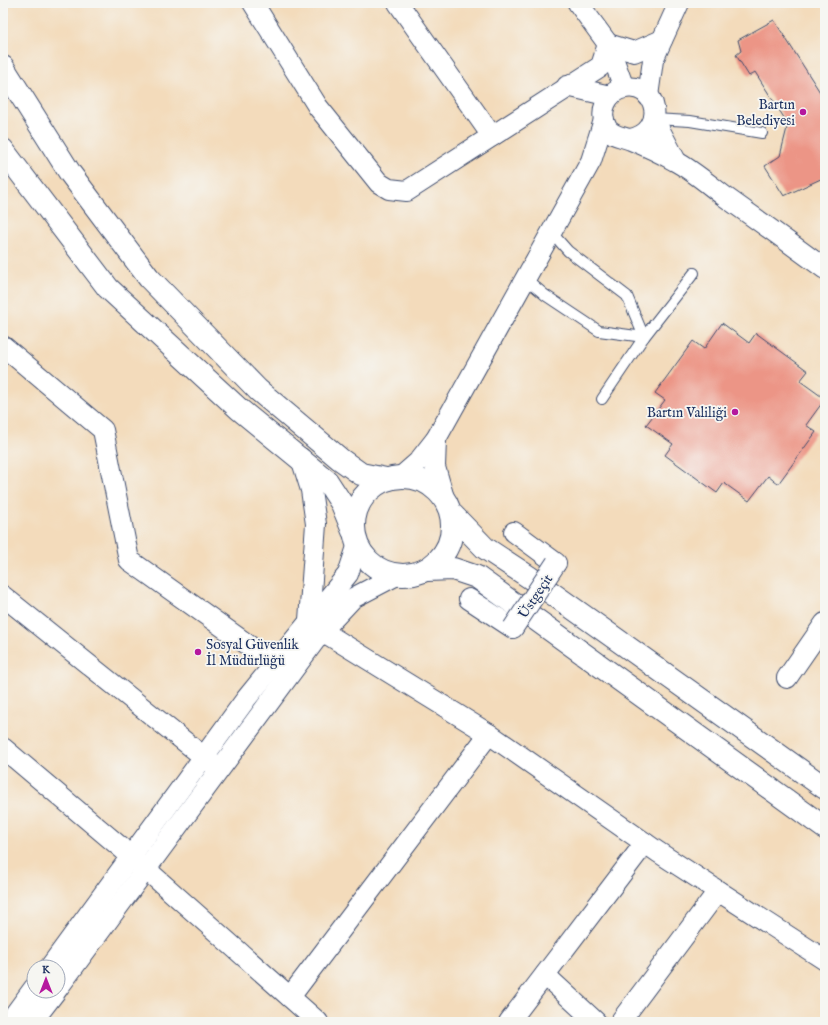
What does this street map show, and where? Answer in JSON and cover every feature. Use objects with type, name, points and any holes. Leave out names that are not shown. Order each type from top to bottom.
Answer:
[{"type":"highway","points":[[3,67],[70,173],[149,278],[258,390],[340,460],[361,474],[418,479],[433,487],[447,506],[485,548],[536,582],[825,788]]},
{"type":"highway","points":[[3,150],[108,288],[239,409],[328,481],[342,504],[355,539],[368,561],[379,570],[395,576],[412,575],[427,570],[453,569],[478,577],[825,828]]},
{"type":"highway","points":[[355,539],[354,515],[360,500],[371,487],[394,478]]},
{"type":"highway","points":[[427,570],[440,559],[449,546],[452,530],[447,506]]},
{"type":"street","points":[[253,3],[318,107],[379,183],[389,190],[407,191],[600,66],[608,44]]},
{"type":"street","points":[[398,3],[492,136]]},
{"type":"street","points":[[578,3],[608,44],[615,64],[608,128],[614,134],[676,161],[825,269]]},
{"type":"street","points":[[648,96],[653,60],[679,3]]},
{"type":"street","points":[[608,44],[634,52],[662,40]]},
{"type":"street","points":[[394,478],[418,462],[436,439],[591,161],[610,104],[653,60]]},
{"type":"street","points":[[567,86],[587,90],[610,104]]},
{"type":"street","points":[[610,104],[641,90],[648,96],[653,102],[654,119],[676,161]]},
{"type":"street","points":[[591,161],[625,139],[646,133],[654,119]]},
{"type":"street","points":[[6,356],[103,430],[129,560],[275,664]]},
{"type":"street","points":[[436,439],[435,467],[447,506]]},
{"type":"street","points":[[301,458],[311,490],[316,524],[316,626]]},
{"type":"street","name":"Üstgeçit","points":[[469,599],[513,628],[556,563],[514,532]]},
{"type":"street","points":[[66,977],[219,770],[316,626],[348,574],[355,539]]},
{"type":"street","points":[[56,959],[246,699],[275,664],[316,626],[353,598],[395,576]]},
{"type":"street","points":[[3,596],[204,756],[219,770]]},
{"type":"street","points":[[787,678],[825,623]]},
{"type":"street","points":[[316,626],[489,734],[645,843],[825,960]]},
{"type":"street","points":[[290,997],[489,734]]},
{"type":"street","points":[[3,748],[131,856],[318,1022]]},
{"type":"street","points":[[509,1022],[645,843]]},
{"type":"street","points":[[620,1022],[718,891]]},
{"type":"street","points":[[545,975],[596,1022]]},
{"type":"street","points":[[9,1022],[26,999]]},
{"type":"street","points":[[32,1022],[50,999]]},
{"type":"lane","points":[[654,119],[690,121],[762,133]]},
{"type":"lane","points":[[552,233],[568,251],[627,296],[644,337]]},
{"type":"lane","points":[[602,399],[644,337],[694,273]]},
{"type":"lane","points":[[525,278],[545,295],[599,331],[644,337]]},
{"type":"building","name":"Bartın Belediyesi","points":[[774,20],[825,100],[825,177],[784,196],[765,166],[780,156],[788,124],[755,72],[749,76],[736,55],[741,51],[738,40]]},
{"type":"building","name":"Bartın Valiliği","points":[[722,323],[749,343],[756,333],[808,371],[800,381],[825,399],[806,425],[816,432],[778,484],[768,476],[749,501],[724,483],[717,493],[665,455],[673,444],[646,425],[665,400],[655,393],[693,341],[704,349]]},
{"type":"place","name":"Bartın Belediyesi","points":[[803,112]]},
{"type":"place","name":"Bartın Valiliği","points":[[735,412]]},
{"type":"place","name":"Sosyal Güvenlik İl Müdürlüğü","points":[[198,652]]}]
